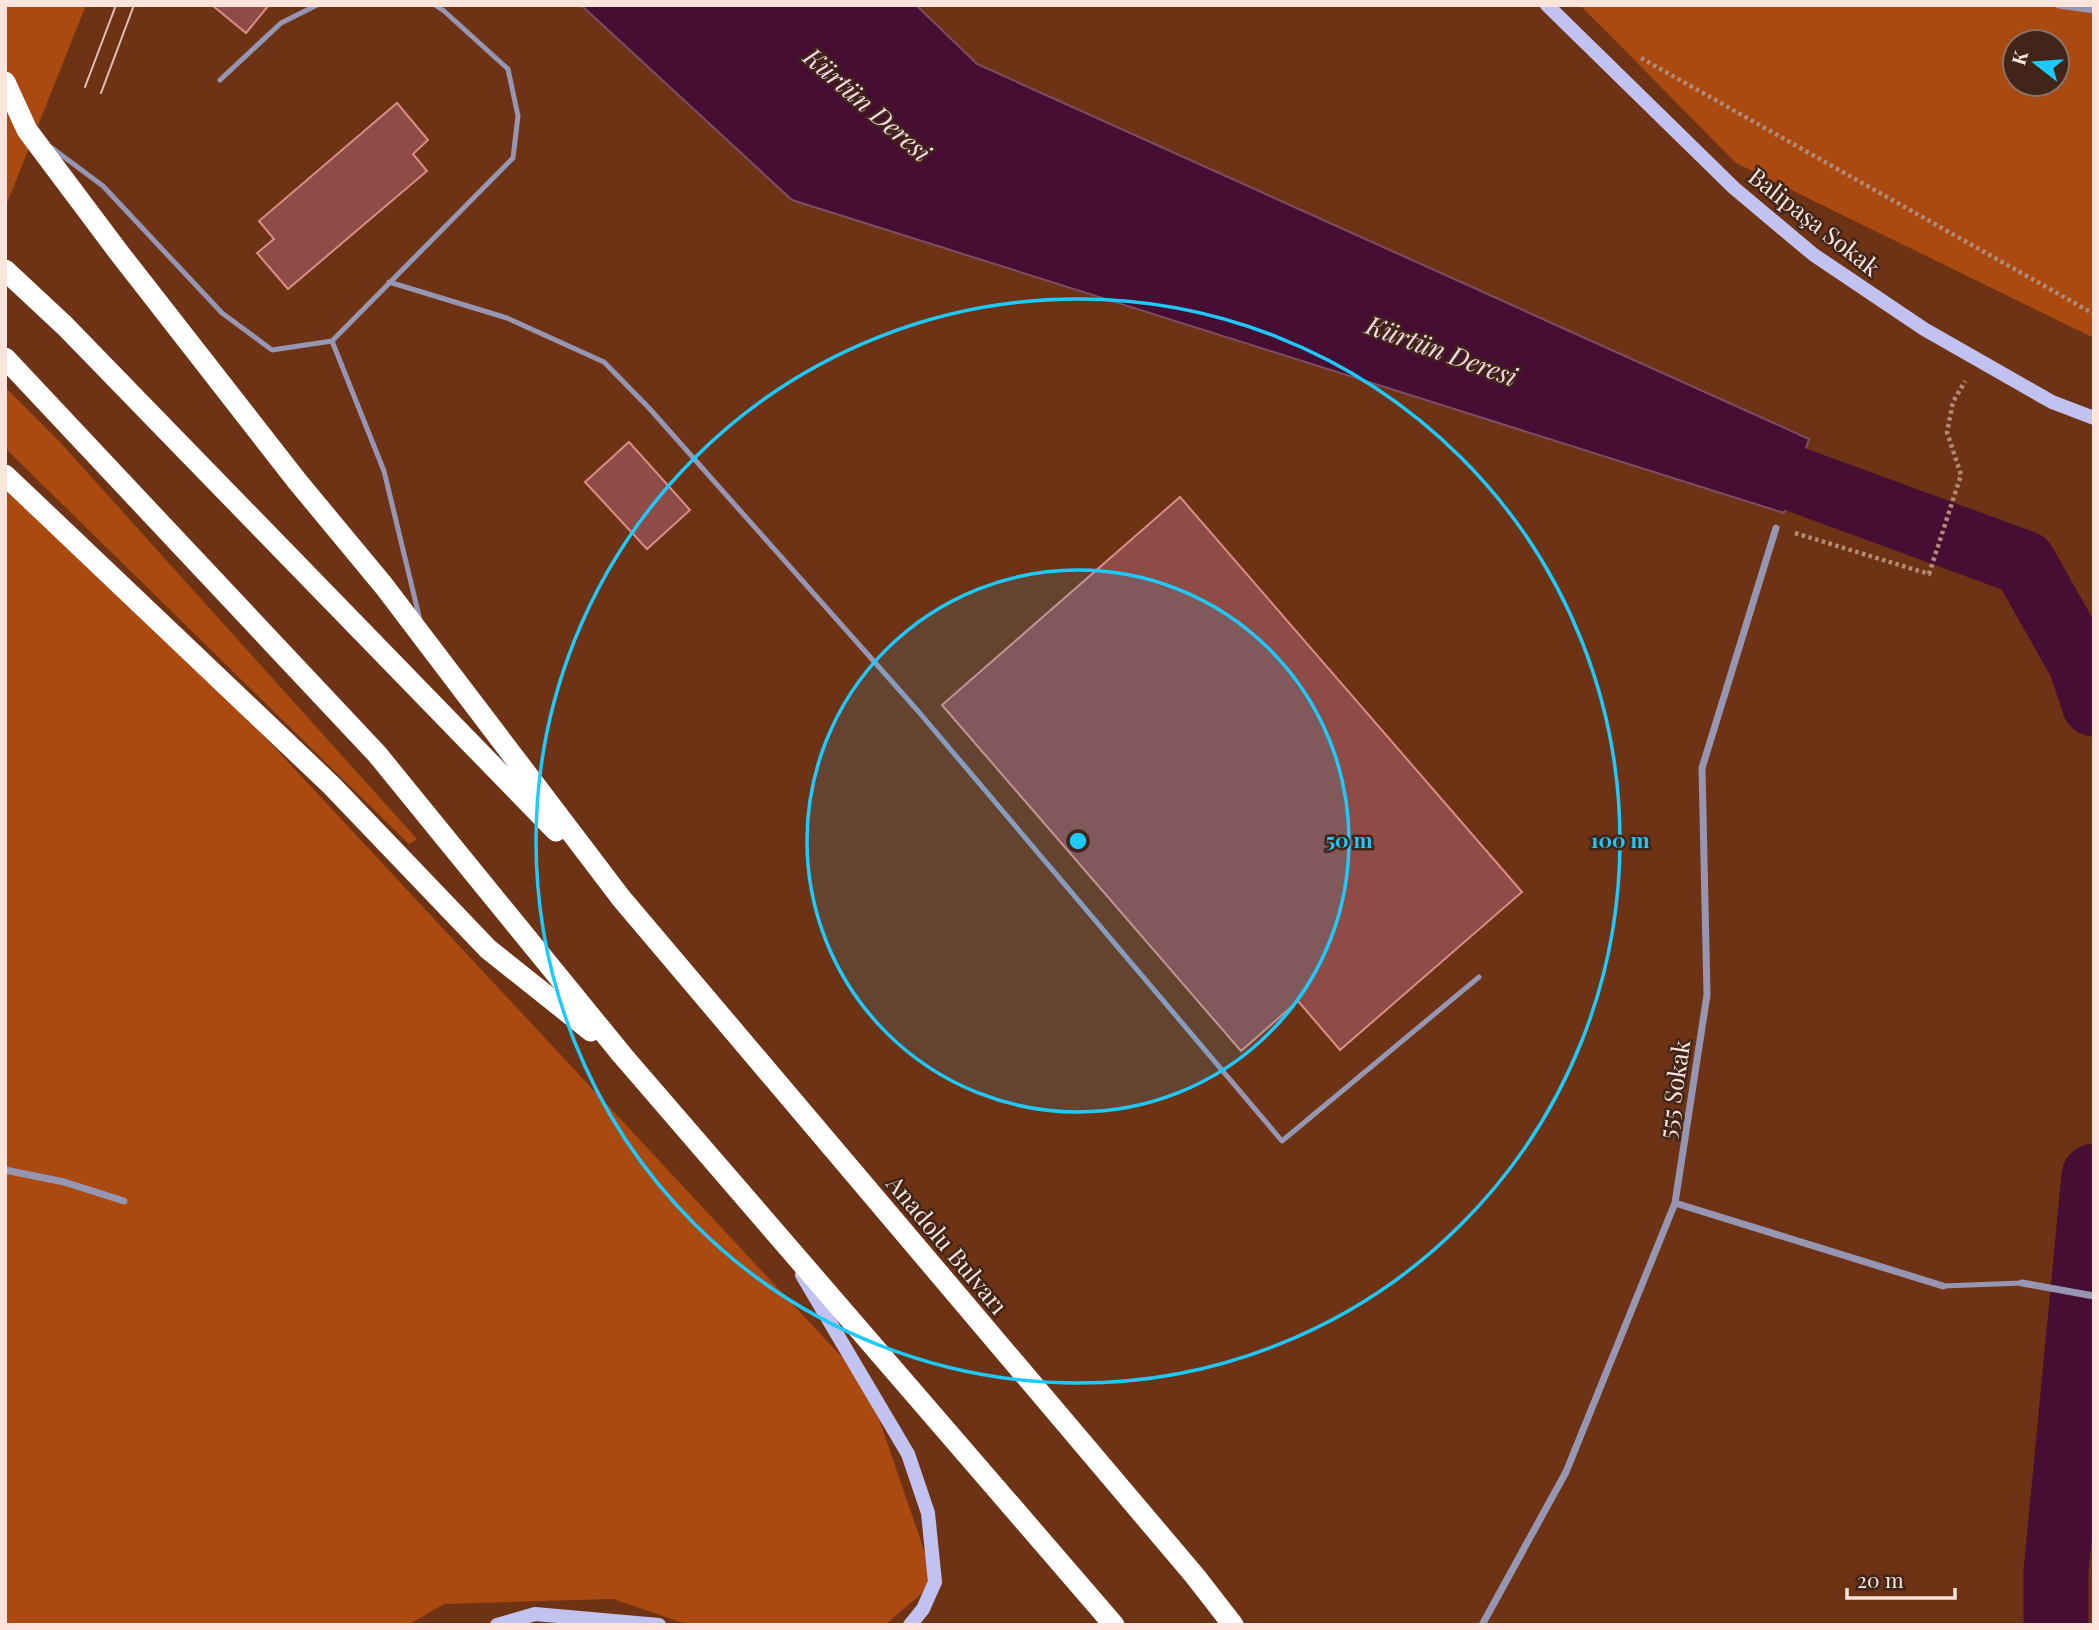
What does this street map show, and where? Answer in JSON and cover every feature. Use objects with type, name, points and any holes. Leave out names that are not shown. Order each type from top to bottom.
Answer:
[{"type":"highway","points":[[5,82],[27,130],[120,254],[425,640],[621,898]]},
{"type":"highway","points":[[5,271],[75,337],[621,898]]},
{"type":"highway","points":[[5,358],[377,754],[623,1056],[1114,1625]]},
{"type":"highway","points":[[5,475],[323,776],[488,949],[623,1056]]},
{"type":"highway","name":"Anadolu Bulvarı","points":[[621,898],[1195,1576],[1233,1625]]},
{"type":"street","name":"Balipaşa Sokak","points":[[1548,5],[1734,188],[1814,255],[1924,329],[2052,402],[2094,418]]},
{"type":"street","points":[[2059,5],[2094,10]]},
{"type":"street","name":"555 Sokak","points":[[1482,1625],[1566,1472],[1675,1203],[1707,995],[1702,768],[1776,528]]},
{"type":"street","points":[[5,1170],[64,1182],[124,1201]]},
{"type":"street","points":[[1675,1203],[1943,1286]]},
{"type":"street","points":[[780,1238],[908,1454],[928,1513],[935,1582],[923,1609],[910,1625]]},
{"type":"street","points":[[2022,1283],[2094,1296]]},
{"type":"street","points":[[534,1619],[583,1625]]},
{"type":"street","points":[[497,1625],[534,1619],[659,1625]]},
{"type":"lane","points":[[220,80],[281,23],[317,5]]},
{"type":"lane","points":[[27,130],[103,186],[222,313],[272,350],[332,341],[513,158],[518,116],[508,69],[435,5]]},
{"type":"lane","points":[[389,282],[507,318],[604,362],[649,408],[918,711],[1282,1142],[1479,977]]},
{"type":"lane","points":[[332,341],[384,471],[425,640]]},
{"type":"lane","points":[[1943,1286],[2022,1283]]},
{"type":"path","points":[[1634,54],[2094,314]]},
{"type":"path","points":[[1776,528],[1929,575],[1961,475],[1947,432],[1953,402]]},
{"type":"shaded area","points":[[5,5],[86,5],[5,208]]},
{"type":"shaded area","points":[[1580,5],[2094,5],[2094,338],[1736,163]]},
{"type":"shaded area","points":[[5,387],[59,441],[417,839],[409,844],[5,448]]},
{"type":"shaded area","points":[[5,481],[155,619],[867,1384],[935,1582],[885,1625],[689,1625],[613,1599],[444,1604],[408,1625],[5,1625]]},
{"type":"water","points":[[581,5],[916,5],[977,64],[1809,439],[1784,513],[792,200]]},
{"type":"building","points":[[212,5],[269,5],[246,33]]},
{"type":"building","points":[[397,103],[428,140],[413,154],[427,171],[288,289],[257,253],[274,239],[259,221]]},
{"type":"building","points":[[629,442],[690,510],[647,549],[585,482]]},
{"type":"building","points":[[1180,497],[1522,892],[1340,1050],[1298,1001],[1241,1051],[942,705]]},
{"type":"waterway","name":"Kürtün Deresi","points":[[1713,449],[2024,563],[2081,664],[2094,704]]},
{"type":"waterway","name":"Kürtün Deresi","points":[[2056,1625],[2056,1572],[2094,1176]]},
{"type":"tram line","points":[[85,87],[116,5]]},
{"type":"tram line","points":[[101,93],[134,5]]}]
